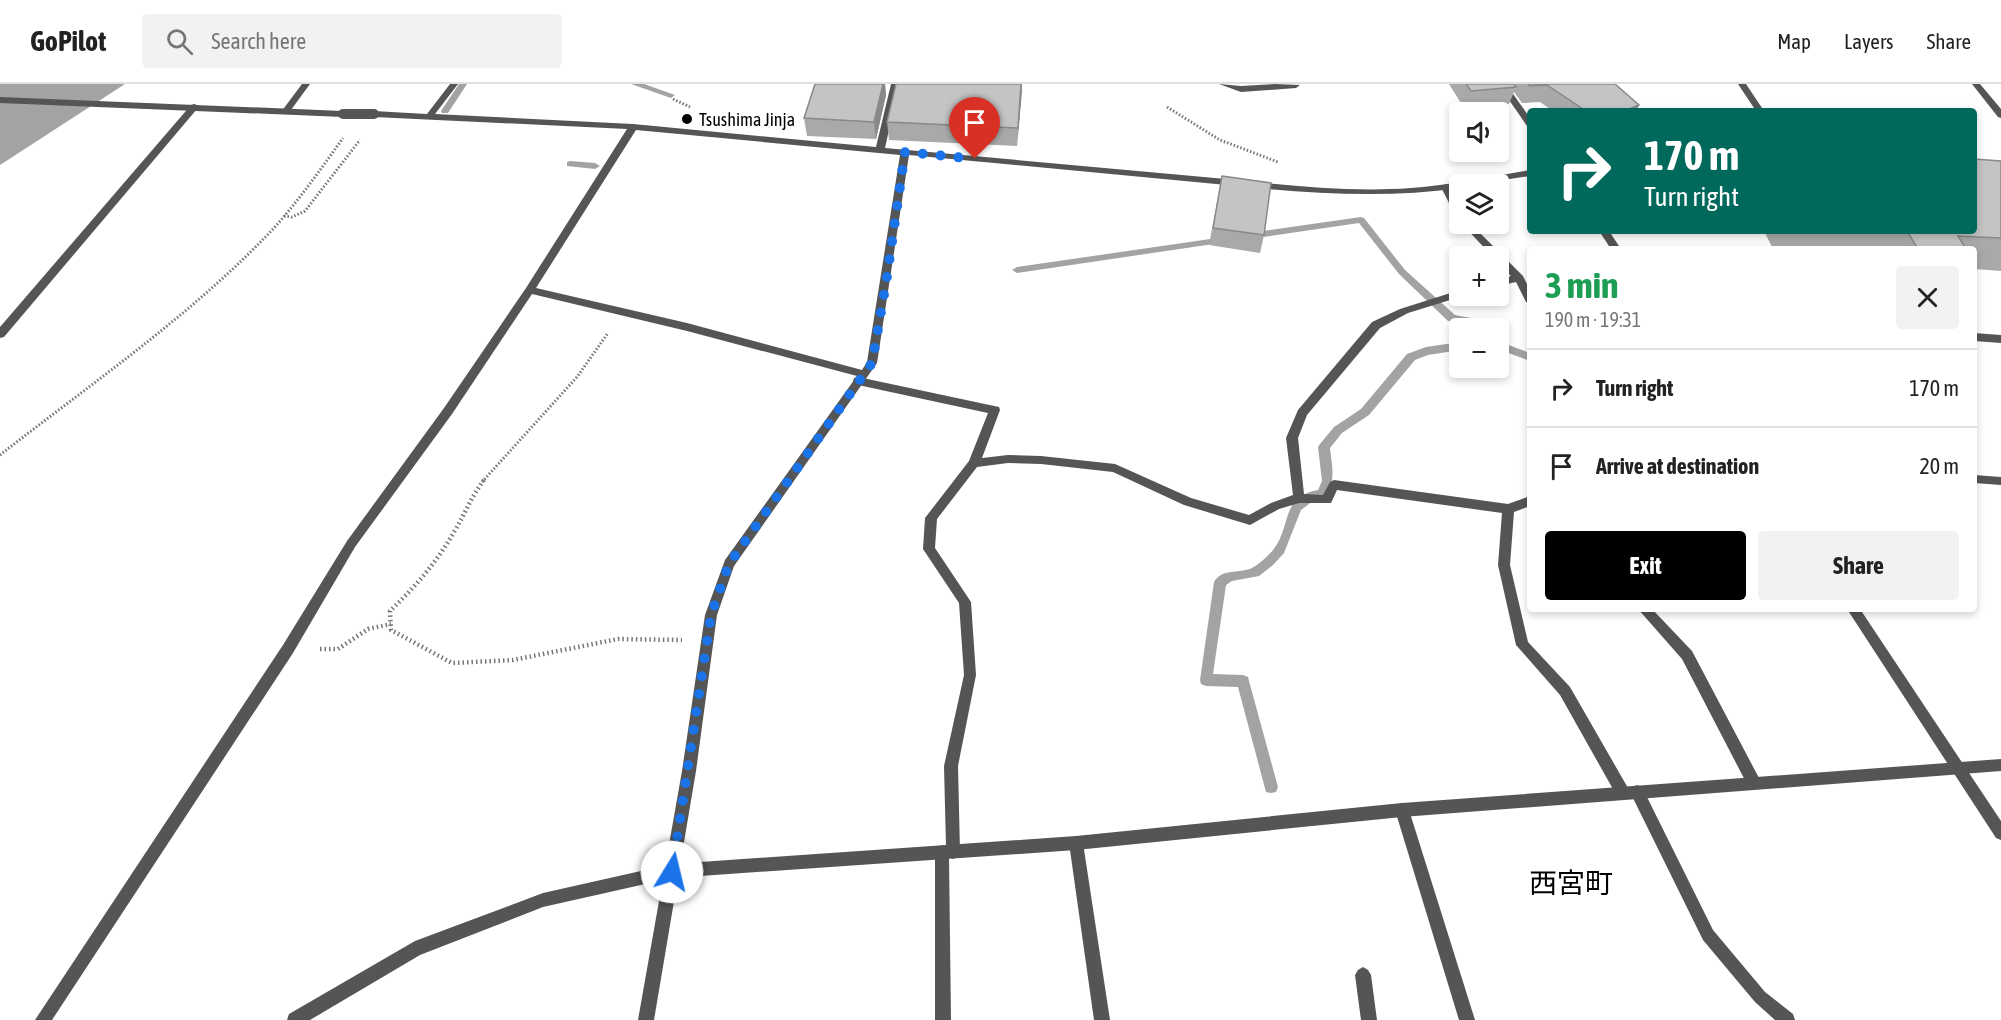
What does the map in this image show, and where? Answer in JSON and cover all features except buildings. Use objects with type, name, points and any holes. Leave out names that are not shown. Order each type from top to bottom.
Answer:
[{"type":"street","points":[[285,112],[306,84]]},
{"type":"street","points":[[429,117],[454,84]]},
{"type":"street","points":[[880,149],[895,84]]},
{"type":"street","points":[[1223,84],[1241,89],[1296,85]]},
{"type":"street","points":[[1502,84],[1527,120]]},
{"type":"street","points":[[1742,84],[1758,108]]},
{"type":"street","points":[[1976,84],[2001,115]]},
{"type":"street","points":[[0,100],[374,114],[633,127],[1304,190],[1385,191],[1449,187]]},
{"type":"street","points":[[0,334],[194,107]]},
{"type":"street","points":[[43,1020],[288,649],[351,544],[448,411],[530,290],[633,127]]},
{"type":"street","points":[[646,1020],[672,872],[711,615],[729,564],[872,363],[905,152]]},
{"type":"street","points":[[1509,177],[1527,174]]},
{"type":"street","points":[[1446,188],[1449,194]]},
{"type":"street","points":[[1476,234],[1487,246]]},
{"type":"street","points":[[1509,268],[1519,278],[1527,294]]},
{"type":"street","points":[[1509,280],[1519,278]]},
{"type":"street","points":[[530,290],[620,311],[861,378],[995,410],[974,463],[931,518],[929,549],[965,602],[970,675],[951,766],[944,1020]]},
{"type":"street","points":[[1303,499],[1292,438],[1302,413],[1376,325],[1426,303],[1449,296]]},
{"type":"street","points":[[1977,338],[2001,339]]},
{"type":"street","points":[[974,463],[1008,459],[1115,468],[1188,502],[1250,520],[1275,506],[1303,499],[1327,500],[1334,485],[1508,509],[1527,502]]},
{"type":"street","points":[[1977,479],[2001,481]]},
{"type":"street","points":[[1508,509],[1504,566],[1522,645],[1565,691],[1630,793],[1708,936],[1760,997],[1787,1020]]},
{"type":"street","points":[[1647,612],[1687,655],[1754,783]]},
{"type":"street","points":[[1855,612],[2001,833]]},
{"type":"street","points":[[295,1020],[415,949],[543,900],[672,872],[1076,843],[1402,810],[2001,765]]},
{"type":"street","points":[[1402,810],[1467,1020]]},
{"type":"street","points":[[1076,843],[1102,1020]]},
{"type":"street","points":[[1363,975],[1370,1020]]},
{"type":"path","points":[[1167,107],[1198,130],[1243,152],[1295,166],[1304,190]]},
{"type":"path","points":[[0,455],[181,313],[262,240],[309,187],[349,131]]},
{"type":"path","points":[[283,216],[292,217],[305,211],[360,140]]},
{"type":"path","points":[[620,311],[600,347],[470,498],[460,521],[436,560],[390,611],[391,630],[452,663],[513,660],[618,639],[708,640]]},
{"type":"path","points":[[288,649],[338,649],[368,629],[391,624]]},
{"type":"shaded area","points":[[0,84],[125,84],[0,165]]},
{"type":"waterway","points":[[445,111],[463,84]]},
{"type":"waterway","points":[[635,84],[671,95]]},
{"type":"waterway","points":[[570,164],[595,166]]},
{"type":"waterway","points":[[1250,236],[1361,220],[1402,272],[1452,318]]},
{"type":"waterway","points":[[1017,270],[1224,240]]},
{"type":"waterway","points":[[1271,787],[1243,681],[1206,680],[1220,582],[1230,577],[1255,572],[1278,553],[1297,506],[1311,496],[1322,494],[1328,481],[1324,447],[1338,430],[1365,412],[1411,357],[1426,351],[1449,348]]},
{"type":"waterway","points":[[1509,349],[1527,356]]},
{"type":"place","name":"Tsushima Jinja","points":[[687,119]]},
{"type":"district","name":"西宮町","points":[[1571,883]]},
{"type":"route","points":[[672,872],[711,615],[729,564],[811,444],[872,363],[905,152],[975,159]]}]
